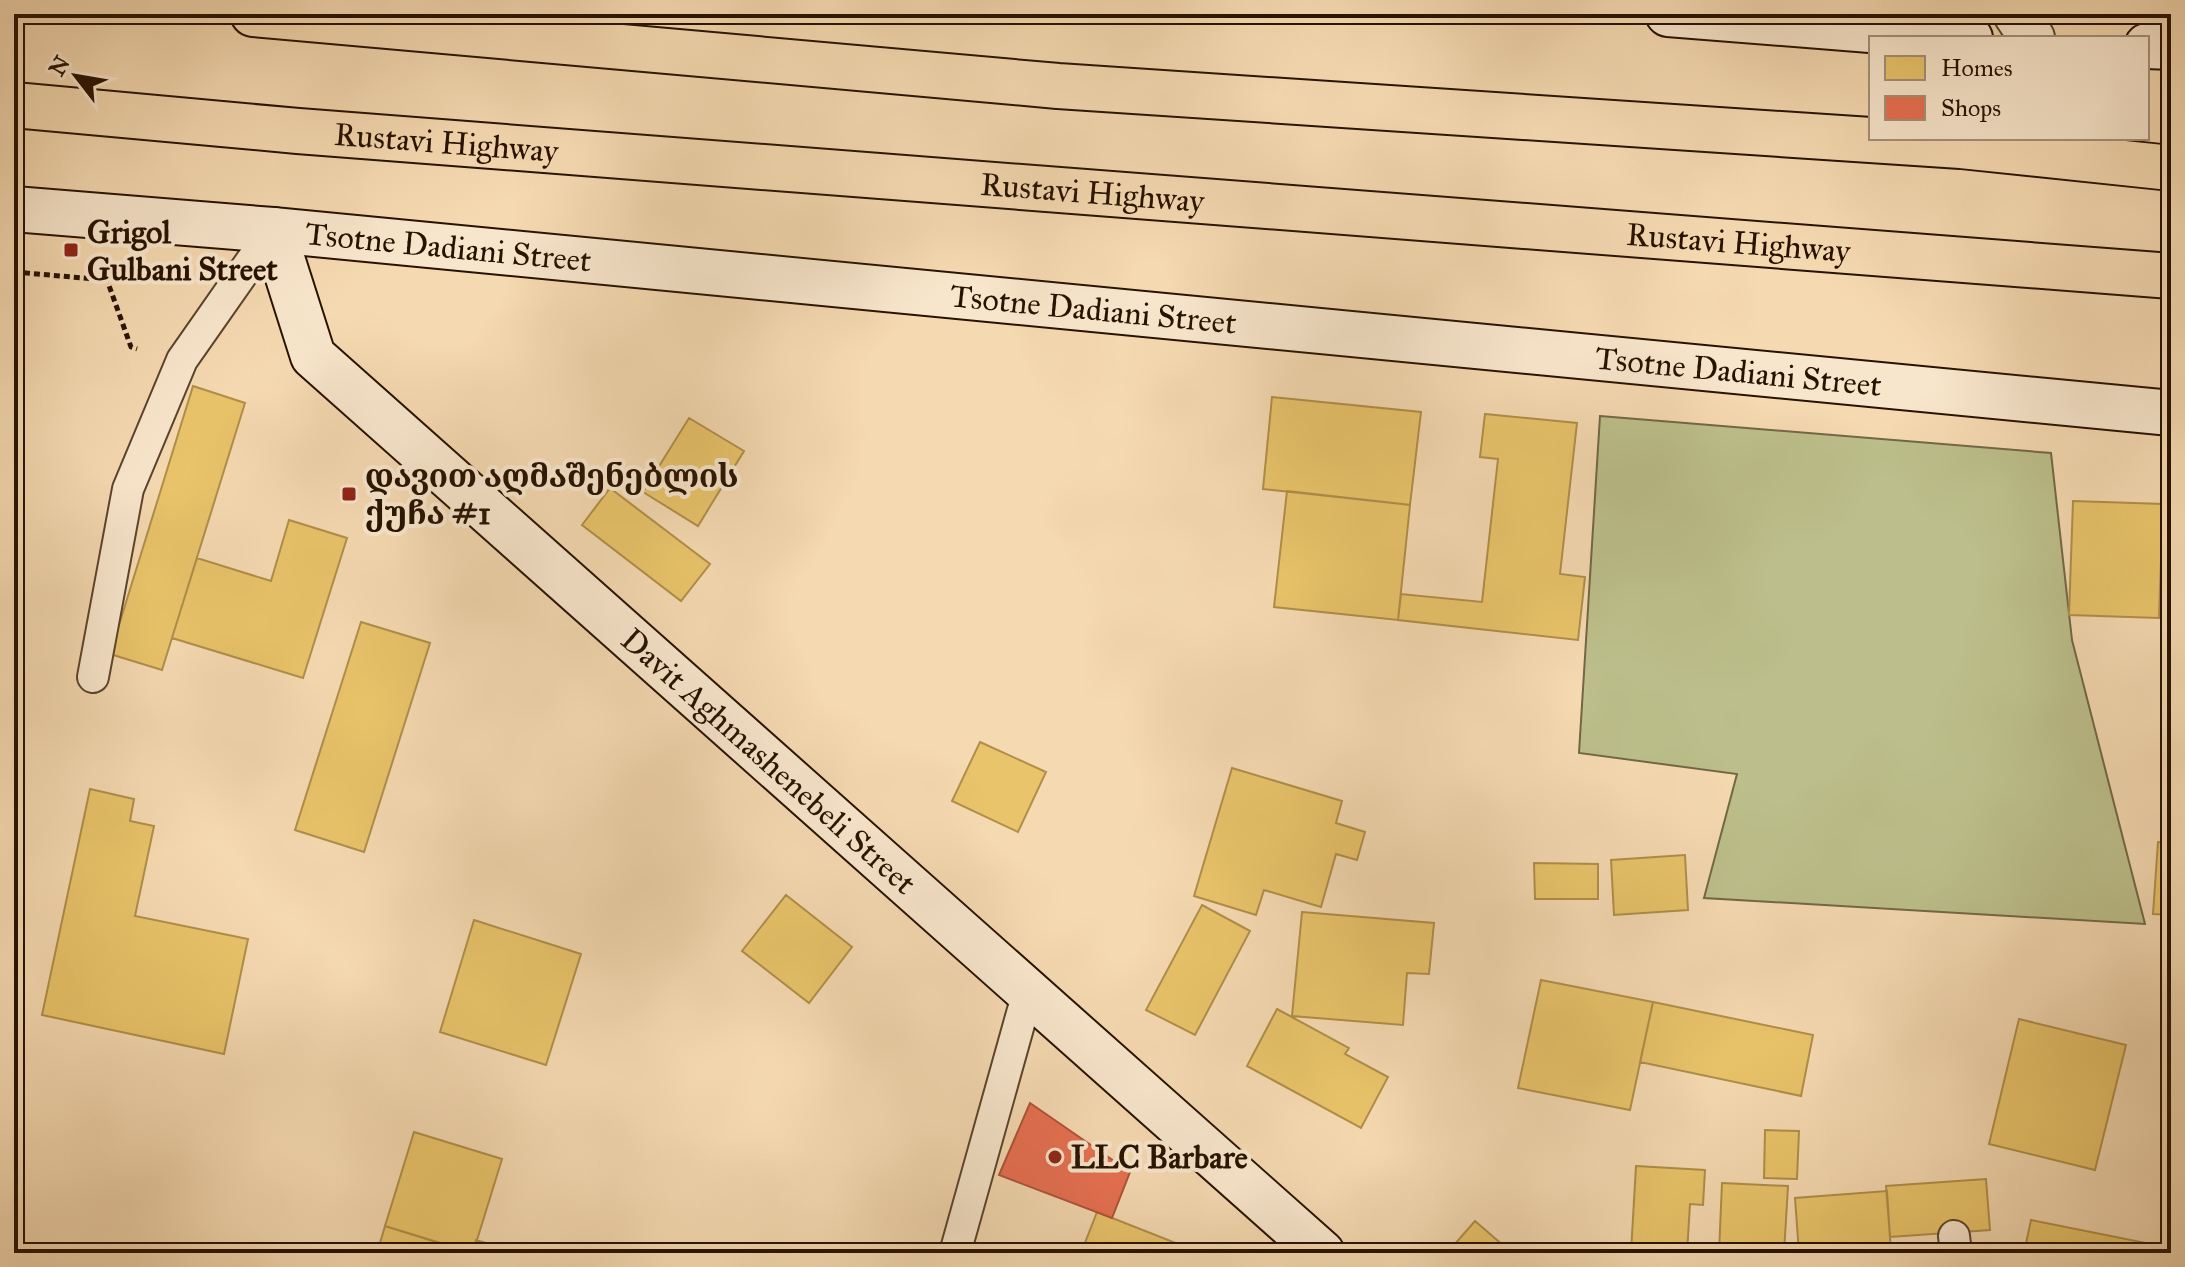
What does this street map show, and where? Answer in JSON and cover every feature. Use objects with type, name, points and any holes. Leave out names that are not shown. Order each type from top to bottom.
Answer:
[{"type":"highway","points":[[253,14],[1058,86],[1869,140]]},
{"type":"highway","name":"Rustavi Highway","points":[[14,105],[314,133],[2171,276]]},
{"type":"highway","points":[[1871,140],[1961,146],[2171,168]]},
{"type":"highway","points":[[1961,146],[2171,144]]},
{"type":"highway","points":[[2071,270],[2171,299]]},
{"type":"street","points":[[1668,14],[1945,36]]},
{"type":"street","points":[[2016,14],[2031,36]]},
{"type":"street","points":[[2149,46],[2171,47]]},
{"type":"street","name":"Tsotne Dadiani Street","points":[[14,209],[273,230],[2171,413]]},
{"type":"street","name":"Davit Aghmashenebeli Street","points":[[273,230],[313,356],[1322,1253]]},
{"type":"lane","points":[[93,677],[128,489],[182,360],[273,230]]},
{"type":"lane","points":[[955,1253],[1028,992]]},
{"type":"path","points":[[14,272],[107,280],[131,347],[182,360]]},
{"type":"green space","points":[[1600,416],[2051,453],[2072,640],[2145,924],[1704,898],[1737,774],[1579,753]]},
{"type":"building: Homes","points":[[193,386],[245,403],[162,670],[110,654]]},
{"type":"building: Homes","points":[[1272,397],[1421,412],[1410,505],[1263,489]]},
{"type":"building: Homes","points":[[1485,414],[1577,423],[1560,574],[1585,577],[1578,640],[1398,620],[1401,594],[1482,602],[1498,459],[1480,457]]},
{"type":"building: Homes","points":[[689,418],[744,451],[698,526],[643,492]]},
{"type":"building: Homes","points":[[610,488],[710,564],[681,601],[582,525]]},
{"type":"building: Homes","points":[[1287,491],[1410,505],[1398,620],[1274,607]]},
{"type":"building: Homes","points":[[2073,501],[2163,504],[2159,618],[2069,615]]},
{"type":"building: Homes","points":[[289,520],[347,538],[303,678],[172,638],[197,558],[271,581]]},
{"type":"building: Homes","points":[[361,622],[430,643],[364,852],[295,830]]},
{"type":"building: Homes","points":[[980,742],[1046,772],[1018,832],[952,801]]},
{"type":"building: Homes","points":[[1232,768],[1342,801],[1336,823],[1365,832],[1357,860],[1336,854],[1321,907],[1264,890],[1256,915],[1194,896]]},
{"type":"building: Homes","points":[[90,789],[134,799],[130,821],[154,826],[135,916],[248,939],[224,1054],[42,1015]]},
{"type":"building: Homes","points":[[2158,842],[2171,843],[2171,915],[2153,914]]},
{"type":"building: Homes","points":[[1685,855],[1688,910],[1614,915],[1611,860]]},
{"type":"building: Homes","points":[[1534,863],[1598,864],[1598,899],[1535,899]]},
{"type":"building: Homes","points":[[786,895],[852,947],[809,1003],[742,951]]},
{"type":"building: Homes","points":[[1202,905],[1250,931],[1195,1035],[1146,1010]]},
{"type":"building: Homes","points":[[1302,912],[1434,923],[1429,974],[1407,973],[1403,1025],[1292,1016]]},
{"type":"building: Homes","points":[[474,920],[581,954],[546,1065],[440,1032]]},
{"type":"building: Homes","points":[[1541,980],[1653,1002],[1630,1110],[1518,1088]]},
{"type":"building: Homes","points":[[1653,1002],[1813,1035],[1801,1096],[1640,1062]]},
{"type":"building: Homes","points":[[1277,1009],[1349,1048],[1345,1054],[1388,1077],[1361,1128],[1247,1066]]},
{"type":"building: Homes","points":[[2019,1019],[2126,1045],[2095,1170],[1989,1144]]},
{"type":"building: Homes","points":[[1765,1130],[1799,1131],[1797,1179],[1764,1178]]},
{"type":"building: Homes","points":[[414,1132],[502,1159],[473,1253],[385,1226]]},
{"type":"building: Homes","points":[[1636,1166],[1705,1170],[1703,1205],[1690,1204],[1687,1253],[1631,1252]]},
{"type":"building: Homes","points":[[1986,1179],[1990,1230],[1890,1237],[1886,1186]]},
{"type":"building: Homes","points":[[1722,1183],[1788,1186],[1784,1253],[1719,1253]]},
{"type":"building: Homes","points":[[1887,1191],[1891,1253],[1799,1253],[1795,1198]]},
{"type":"building: Homes","points":[[1097,1212],[1186,1247],[1184,1253],[1081,1253]]},
{"type":"building: Homes","points":[[2031,1220],[2171,1248],[2171,1253],[2024,1253]]},
{"type":"building: Homes","points":[[1475,1221],[1512,1253],[1447,1253]]},
{"type":"building: Homes","points":[[385,1226],[471,1253],[377,1253]]},
{"type":"building: Homes","points":[[476,1240],[519,1253],[473,1253]]},
{"type":"building: Shops","points":[[1030,1103],[1130,1172],[1112,1218],[999,1175]]},
{"type":"place","name":"Grigol Gulbani Street","points":[[71,250]]},
{"type":"place","name":"დავით აღმაშენებლის ქუჩა #1","points":[[349,494]]},
{"type":"place","name":"LLC Barbare","points":[[1055,1157]]}]
